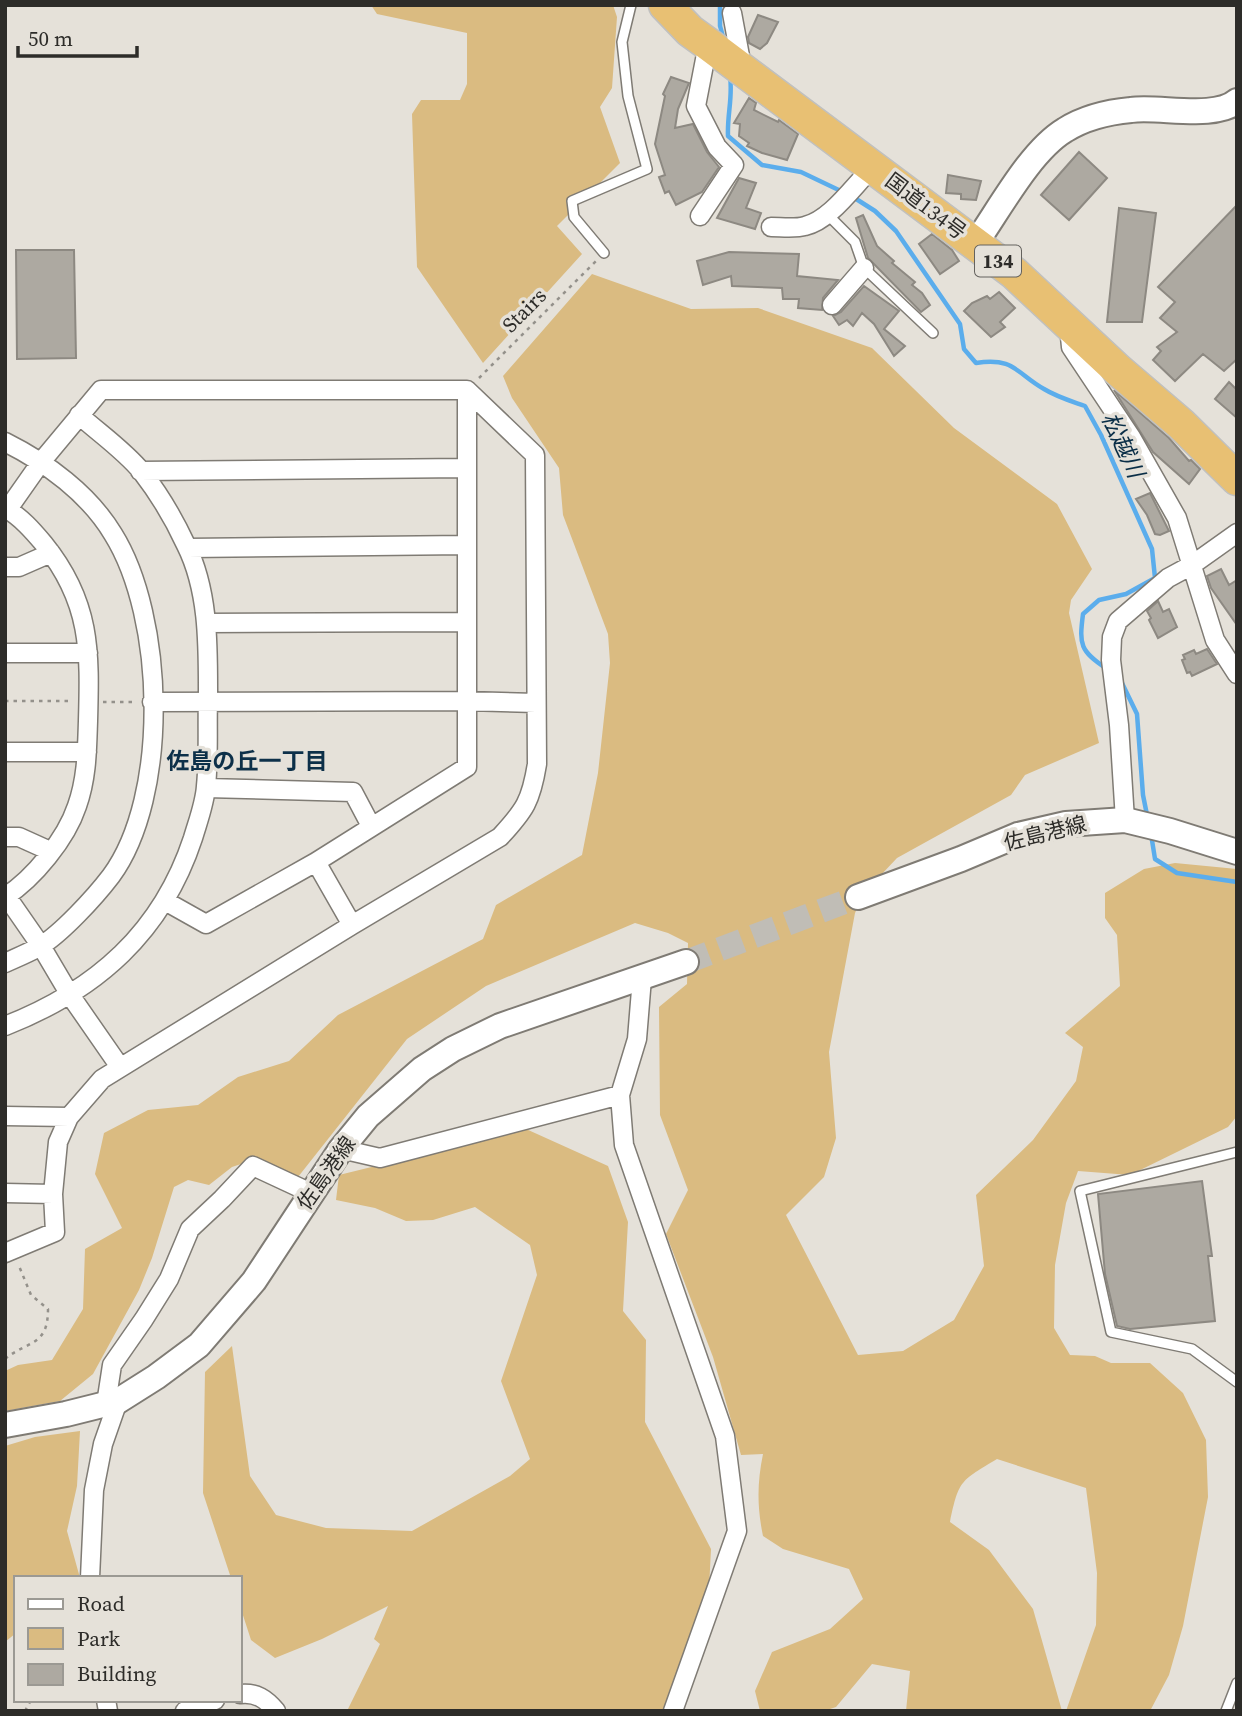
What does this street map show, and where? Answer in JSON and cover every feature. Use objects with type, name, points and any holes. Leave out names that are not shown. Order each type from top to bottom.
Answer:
[{"type":"highway","name":"国道134号","points":[[665,5],[691,31],[741,69],[864,176],[975,244],[1014,273],[1118,370],[1181,424],[1237,479]]},
{"type":"main road","points":[[975,244],[1040,151],[1065,130],[1092,118],[1133,109],[1210,110],[1235,106]]},
{"type":"main road","name":"佐島港線","points":[[858,897],[1018,835],[1066,824],[1129,821],[1237,852]]},
{"type":"main road","name":"佐島港線","points":[[5,1425],[32,1422],[112,1403],[156,1377],[199,1345],[254,1281],[341,1149],[368,1116],[422,1069],[453,1049],[500,1026],[686,962]]},
{"type":"street","points":[[732,13],[741,69]]},
{"type":"street","points":[[700,216],[734,165],[717,147],[696,106],[710,46]]},
{"type":"street","points":[[771,227],[803,227],[814,223],[832,209],[864,176]]},
{"type":"street","points":[[832,305],[864,268]]},
{"type":"street","points":[[1069,323],[1071,347],[1130,437],[1177,518],[1215,640],[1237,674]]},
{"type":"street","points":[[10,1251],[55,1232],[53,1194],[58,1142],[69,1117],[102,1079],[500,837],[518,818],[533,792],[537,764],[535,455],[467,390],[101,390],[7,508],[30,528],[72,584],[83,617],[88,653],[87,752],[85,780],[77,808],[66,831],[30,877],[6,897],[120,1067]]},
{"type":"street","points":[[166,901],[206,924],[316,862],[467,767],[467,390]]},
{"type":"street","points":[[5,1026],[38,1013],[70,995],[116,959],[146,930],[166,901],[185,862],[206,788],[208,643],[199,585],[188,548],[167,509],[140,471],[79,415]]},
{"type":"street","points":[[5,442],[41,462],[90,502],[114,535],[145,613],[151,650],[152,702],[152,759],[143,803],[130,839],[112,875],[79,912],[41,946],[5,963]]},
{"type":"street","points":[[140,471],[465,468]]},
{"type":"street","points":[[1129,821],[1111,660],[1112,637],[1118,621],[1168,578],[1192,565],[1237,533]]},
{"type":"street","points":[[188,548],[466,545]]},
{"type":"street","points":[[5,567],[19,567],[51,553]]},
{"type":"street","points":[[206,624],[466,622]]},
{"type":"street","points":[[5,653],[88,653]]},
{"type":"street","points":[[152,702],[536,703]]},
{"type":"street","points":[[5,752],[87,752]]},
{"type":"street","points":[[206,788],[353,792],[371,826]]},
{"type":"street","points":[[5,837],[19,837],[50,851]]},
{"type":"street","points":[[316,862],[352,925]]},
{"type":"street","points":[[642,978],[637,1039],[620,1095],[624,1145],[724,1436],[737,1531],[673,1711]]},
{"type":"street","points":[[341,1149],[380,1158],[620,1095]]},
{"type":"street","points":[[5,1116],[69,1117]]},
{"type":"street","points":[[90,1576],[93,1490],[112,1403],[112,1365],[169,1279],[190,1229],[253,1166],[310,1193]]},
{"type":"street","points":[[5,1193],[53,1194]]},
{"type":"street","points":[[242,1694],[264,1698],[276,1711]]},
{"type":"street","points":[[185,1711],[210,1702]]},
{"type":"lane","points":[[604,253],[574,217],[572,201],[647,169],[628,96],[622,42],[631,5]]},
{"type":"lane","points":[[832,209],[855,242],[864,268],[933,333]]},
{"type":"lane","points":[[1237,1152],[1080,1191],[1111,1332],[1192,1349],[1237,1382]]},
{"type":"lane","points":[[1226,1711],[1237,1683]]},
{"type":"path","name":"Stairs","points":[[467,390],[604,253]]},
{"type":"path","points":[[5,1359],[17,1349],[36,1343],[48,1325],[48,1309],[31,1295],[10,1251]]},
{"type":"green space","points":[[371,5],[613,5],[617,17],[612,88],[600,107],[620,163],[557,226],[582,254],[483,363],[417,267],[412,114],[421,100],[460,100],[467,84],[467,33],[377,14]]},
{"type":"green space","points":[[592,274],[691,309],[758,308],[872,348],[954,428],[1057,504],[1092,569],[1071,600],[1069,613],[1099,743],[1025,775],[1011,795],[897,858],[864,893],[855,913],[829,1052],[836,1138],[824,1177],[786,1215],[858,1355],[903,1351],[954,1320],[984,1266],[976,1195],[1033,1140],[1076,1081],[1083,1047],[1065,1033],[1120,986],[1117,935],[1105,918],[1105,893],[1144,869],[1175,863],[1237,869],[1237,1116],[1228,1127],[1130,1175],[1078,1171],[1066,1203],[1055,1265],[1054,1328],[1070,1355],[1095,1356],[1111,1363],[1150,1363],[1183,1393],[1206,1440],[1208,1497],[1183,1626],[1169,1675],[1150,1711],[1066,1711],[1096,1625],[1097,1573],[1086,1488],[997,1459],[963,1483],[956,1497],[950,1522],[989,1550],[1033,1609],[1062,1711],[906,1711],[910,1671],[872,1664],[836,1707],[824,1711],[760,1711],[755,1691],[772,1652],[830,1629],[863,1599],[849,1569],[783,1549],[763,1536],[758,1495],[763,1454],[741,1455],[713,1357],[666,1234],[688,1190],[660,1115],[659,1007],[687,984],[688,943],[668,933],[635,923],[486,986],[407,1039],[298,1177],[259,1158],[232,1167],[209,1185],[188,1180],[174,1187],[139,1290],[93,1374],[60,1401],[5,1411],[5,1371],[18,1365],[52,1360],[83,1309],[85,1249],[122,1228],[95,1174],[104,1133],[148,1110],[198,1105],[238,1077],[289,1061],[338,1015],[483,939],[496,905],[582,855],[598,773],[610,663],[608,634],[563,515],[559,468],[512,398],[503,376]]},
{"type":"green space","points":[[526,1129],[608,1166],[628,1222],[623,1311],[646,1340],[645,1422],[711,1549],[709,1589],[665,1711],[347,1711],[380,1644],[374,1639],[388,1606],[322,1639],[275,1658],[251,1640],[242,1612],[242,1576],[230,1576],[203,1493],[205,1372],[232,1346],[250,1476],[276,1515],[326,1528],[412,1531],[510,1476],[530,1459],[501,1381],[537,1275],[530,1245],[475,1207],[433,1220],[406,1221],[375,1208],[336,1200],[339,1175]]},
{"type":"green space","points":[[80,1431],[77,1486],[67,1531],[79,1576],[14,1576],[14,1635],[5,1642],[5,1446],[35,1437]]},
{"type":"building","points":[[758,15],[778,22],[767,43],[760,49],[749,43],[748,37]]},
{"type":"building","points":[[671,77],[689,83],[678,109],[675,128],[693,124],[707,152],[719,167],[702,192],[676,205],[669,191],[665,193],[659,177],[665,175],[655,144],[665,96],[663,94]]},
{"type":"building","points":[[749,98],[756,103],[754,110],[778,122],[779,120],[798,134],[787,160],[747,146],[749,143],[739,136],[740,124],[734,123]]},
{"type":"building","points":[[1079,152],[1107,178],[1069,220],[1041,195]]},
{"type":"building","points":[[948,175],[981,181],[976,200],[961,199],[961,194],[946,193]]},
{"type":"building","points":[[739,178],[756,183],[746,208],[761,213],[755,229],[717,218]]},
{"type":"building","points":[[1237,205],[1237,359],[1224,371],[1203,354],[1175,381],[1153,360],[1161,351],[1157,347],[1177,332],[1160,318],[1175,302],[1158,287]]},
{"type":"building","points":[[1119,208],[1156,213],[1142,322],[1107,322]]},
{"type":"building","points":[[863,215],[877,246],[915,282],[912,285],[930,305],[921,312],[868,258],[856,218]]},
{"type":"building","points":[[932,234],[952,250],[959,261],[940,274],[919,244]]},
{"type":"building","points":[[16,250],[74,250],[76,358],[17,359]]},
{"type":"building","points":[[729,252],[799,254],[797,276],[838,280],[823,298],[822,310],[798,308],[799,299],[783,299],[782,288],[732,286],[731,276],[703,285],[697,261]]},
{"type":"building","points":[[864,286],[899,311],[884,329],[905,346],[894,356],[874,324],[862,313],[853,326],[847,320],[839,325],[833,316],[841,312]]},
{"type":"building","points":[[999,292],[1015,308],[1000,322],[1005,327],[991,337],[964,311],[972,303],[987,296],[990,299]]},
{"type":"building","points":[[1229,382],[1237,390],[1237,418],[1215,399]]},
{"type":"building","points":[[1114,390],[1200,469],[1189,484],[1153,452]]},
{"type":"building","points":[[1150,493],[1169,531],[1160,535],[1155,534],[1136,499]]},
{"type":"building","points":[[1221,569],[1229,585],[1237,580],[1237,625],[1211,588],[1207,576]]},
{"type":"building","points":[[1158,601],[1163,612],[1169,609],[1177,627],[1158,638],[1147,611]]},
{"type":"building","points":[[1207,649],[1217,664],[1192,676],[1190,672],[1187,673],[1183,655],[1194,650],[1196,654]]},
{"type":"building","points":[[1202,1181],[1212,1256],[1208,1256],[1215,1321],[1130,1329],[1117,1326],[1105,1274],[1098,1194]]},
{"type":"waterway","name":"松越川","points":[[720,5],[720,26],[724,40]]},
{"type":"waterway","name":"松越川","points":[[730,76],[728,136],[762,165],[801,172],[845,193]]},
{"type":"waterway","name":"松越川","points":[[853,197],[875,211],[896,231],[960,324],[964,349],[976,363],[1007,364],[1049,392],[1085,406],[1101,435],[1152,549],[1155,578],[1126,594],[1099,600],[1083,614],[1083,646],[1091,657],[1107,669]]},
{"type":"waterway","name":"松越川","points":[[1121,681],[1137,714],[1147,815]]},
{"type":"waterway","name":"松越川","points":[[1151,834],[1155,859],[1177,873],[1237,882]]},
{"type":"tunnel","points":[[686,962],[858,897]]},
{"type":"district","name":"佐島の丘一丁目","points":[[247,761]]}]
